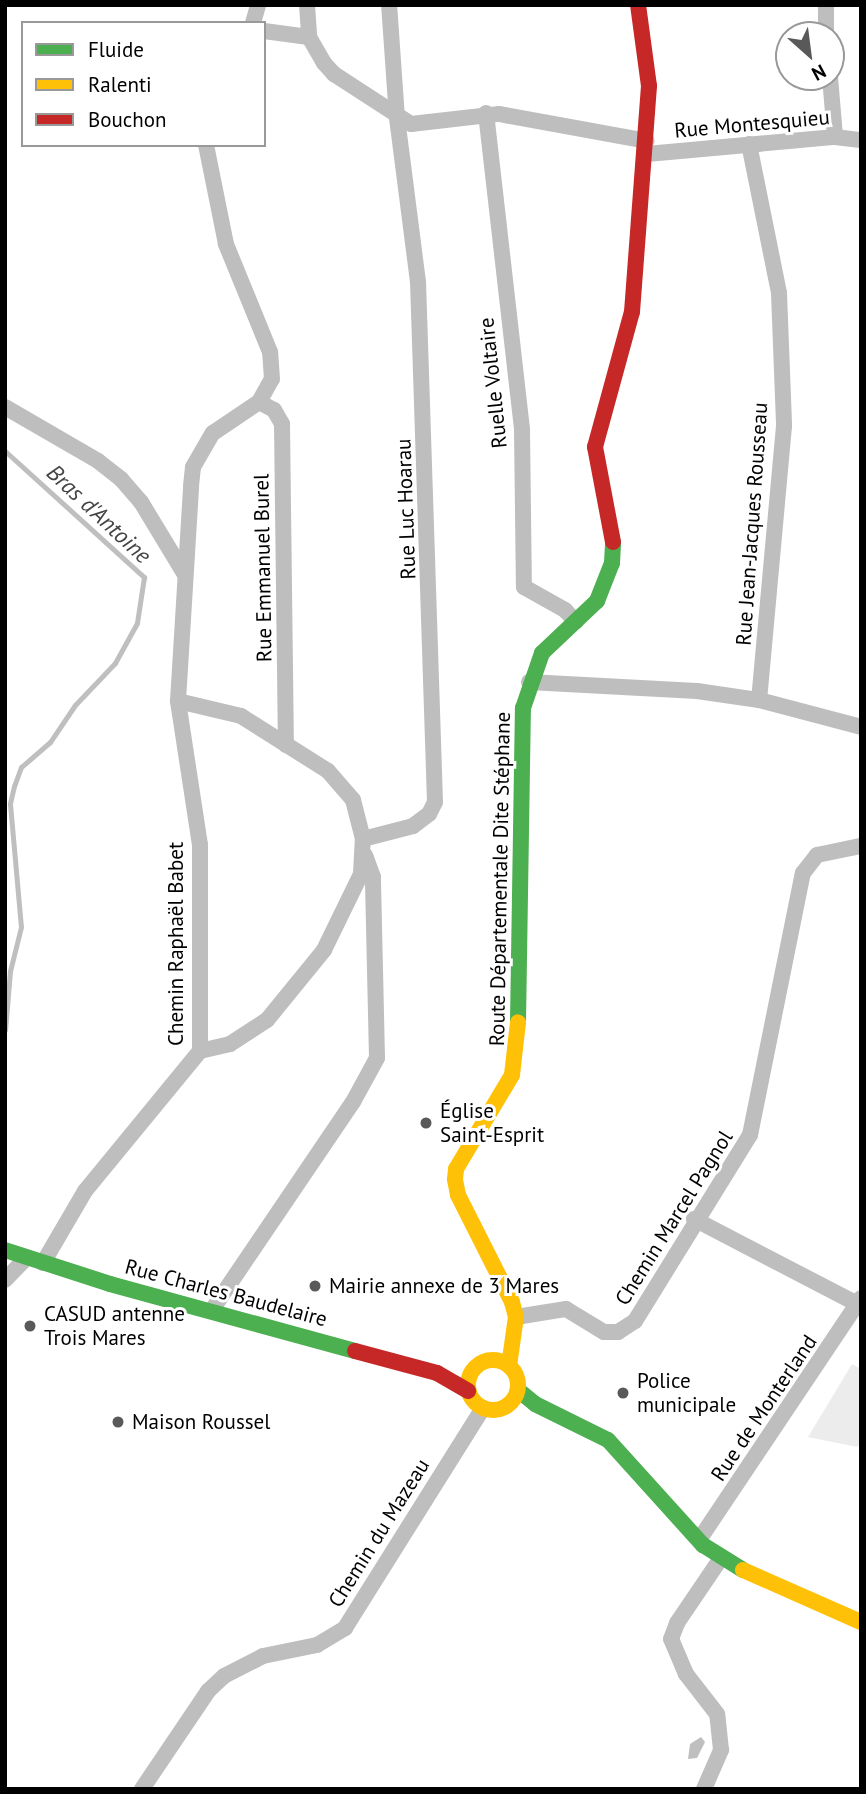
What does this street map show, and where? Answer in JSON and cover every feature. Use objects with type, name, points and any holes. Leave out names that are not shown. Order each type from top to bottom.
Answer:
[{"type":"main road","name":"Route Départementale Dite Stéphane","points":[[516,1317],[458,1195],[455,1179],[456,1170],[512,1075],[518,1052],[523,708],[529,682],[542,653],[597,601],[612,563],[613,541],[597,464],[596,438],[632,312],[647,147],[649,86],[638,5]]},
{"type":"main road","name":"Rue Charles Baudelaire","points":[[5,1250],[437,1373],[468,1391]]},
{"type":"main road","points":[[516,1317],[512,1343],[502,1363],[515,1396],[608,1440],[699,1540],[720,1558],[861,1622]]},
{"type":"main road","points":[[502,1363],[472,1370],[468,1391],[483,1408],[499,1410],[515,1396]]},
{"type":"main road","name":"Rue Charles Baudelaire","points":[[437,1373],[472,1370]]},
{"type":"street","points":[[306,5],[309,37],[334,74],[397,118],[425,124],[486,113]]},
{"type":"street","points":[[389,5],[397,118]]},
{"type":"street","points":[[266,31],[309,37]]},
{"type":"street","points":[[831,91],[835,137]]},
{"type":"street","name":"Rue Montesquieu","points":[[486,113],[647,147],[749,144],[835,137],[861,140]]},
{"type":"street","name":"Ruelle Voltaire","points":[[486,113],[522,430],[524,587],[565,610],[576,622]]},
{"type":"street","name":"Rue Luc Hoarau","points":[[364,846],[424,820],[433,808],[436,790],[418,294],[397,118]]},
{"type":"street","name":"Rue Jean-Jacques Rousseau","points":[[749,144],[779,293],[784,426],[759,700]]},
{"type":"street","points":[[184,573],[193,467],[213,433],[259,402],[272,379],[270,352],[226,244],[206,147]]},
{"type":"street","name":"Rue Emmanuel Burel","points":[[259,402],[274,410],[282,424],[286,745]]},
{"type":"street","points":[[5,407],[98,461],[121,479],[141,502],[184,573]]},
{"type":"street","name":"Chemin Raphaël Babet","points":[[43,1263],[85,1191],[200,1051],[200,845],[178,701],[184,573]]},
{"type":"street","points":[[529,682],[698,691],[759,700],[861,727]]},
{"type":"street","points":[[178,701],[232,711],[286,745],[347,789],[373,877],[377,1058],[353,1102],[212,1310]]},
{"type":"street","points":[[200,1051],[248,1034],[293,990],[324,950],[361,874],[364,846]]},
{"type":"street","name":"Chemin Marcel Pagnol","points":[[516,1317],[566,1308],[604,1332],[618,1332],[631,1325],[694,1219],[750,1135],[803,873],[817,855],[861,846]]},
{"type":"street","points":[[694,1219],[859,1301]]},
{"type":"street","points":[[5,1280],[26,1258]]},
{"type":"street","name":"Rue de Monterland","points":[[699,1540],[859,1301]]},
{"type":"street","name":"Chemin du Mazeau","points":[[142,1789],[208,1691],[224,1676],[263,1656],[317,1645],[345,1628],[483,1408]]},
{"type":"street","points":[[704,1789],[722,1750],[717,1714],[685,1674],[671,1639],[720,1558]]},
{"type":"shaded area","points":[[852,1364],[861,1369],[861,1442],[857,1447],[808,1437]]},
{"type":"shaded area","points":[[701,1737],[705,1742],[697,1758],[688,1759],[690,1744]]},
{"type":"waterway","name":"Bras d'Antoine","points":[[5,451],[144,577],[137,623],[115,663],[75,705],[50,742],[21,767],[14,786],[10,804],[21,927],[10,971],[5,1030]]},
{"type":"traffic: fast","points":[[518,1022],[523,708],[542,653],[597,601],[612,563],[613,542]]},
{"type":"traffic: fast","points":[[5,1250],[110,1284],[355,1351]]},
{"type":"traffic: fast","points":[[518,1390],[535,1404],[608,1440],[703,1545],[743,1570]]},
{"type":"traffic: slow","points":[[509,1366],[516,1317],[512,1302],[458,1195],[455,1179],[456,1169],[512,1075],[518,1022]]},
{"type":"traffic: slow","points":[[493,1360],[511,1367],[518,1385],[511,1403],[493,1410],[475,1403],[468,1385],[475,1367],[493,1360]]},
{"type":"traffic: slow","points":[[743,1570],[861,1622]]},
{"type":"traffic: jam","points":[[613,542],[595,447],[632,312],[649,86],[638,5]]},
{"type":"traffic: jam","points":[[355,1351],[437,1373],[468,1391]]},
{"type":"place","name":"Église Saint-Esprit","points":[[426,1123]]},
{"type":"place","name":"Mairie annexe de 3 Mares","points":[[315,1286]]},
{"type":"place","name":"CASUD antenne Trois Mares","points":[[30,1326]]},
{"type":"place","name":"Police municipale","points":[[623,1393]]},
{"type":"place","name":"Maison Roussel","points":[[118,1422]]}]
